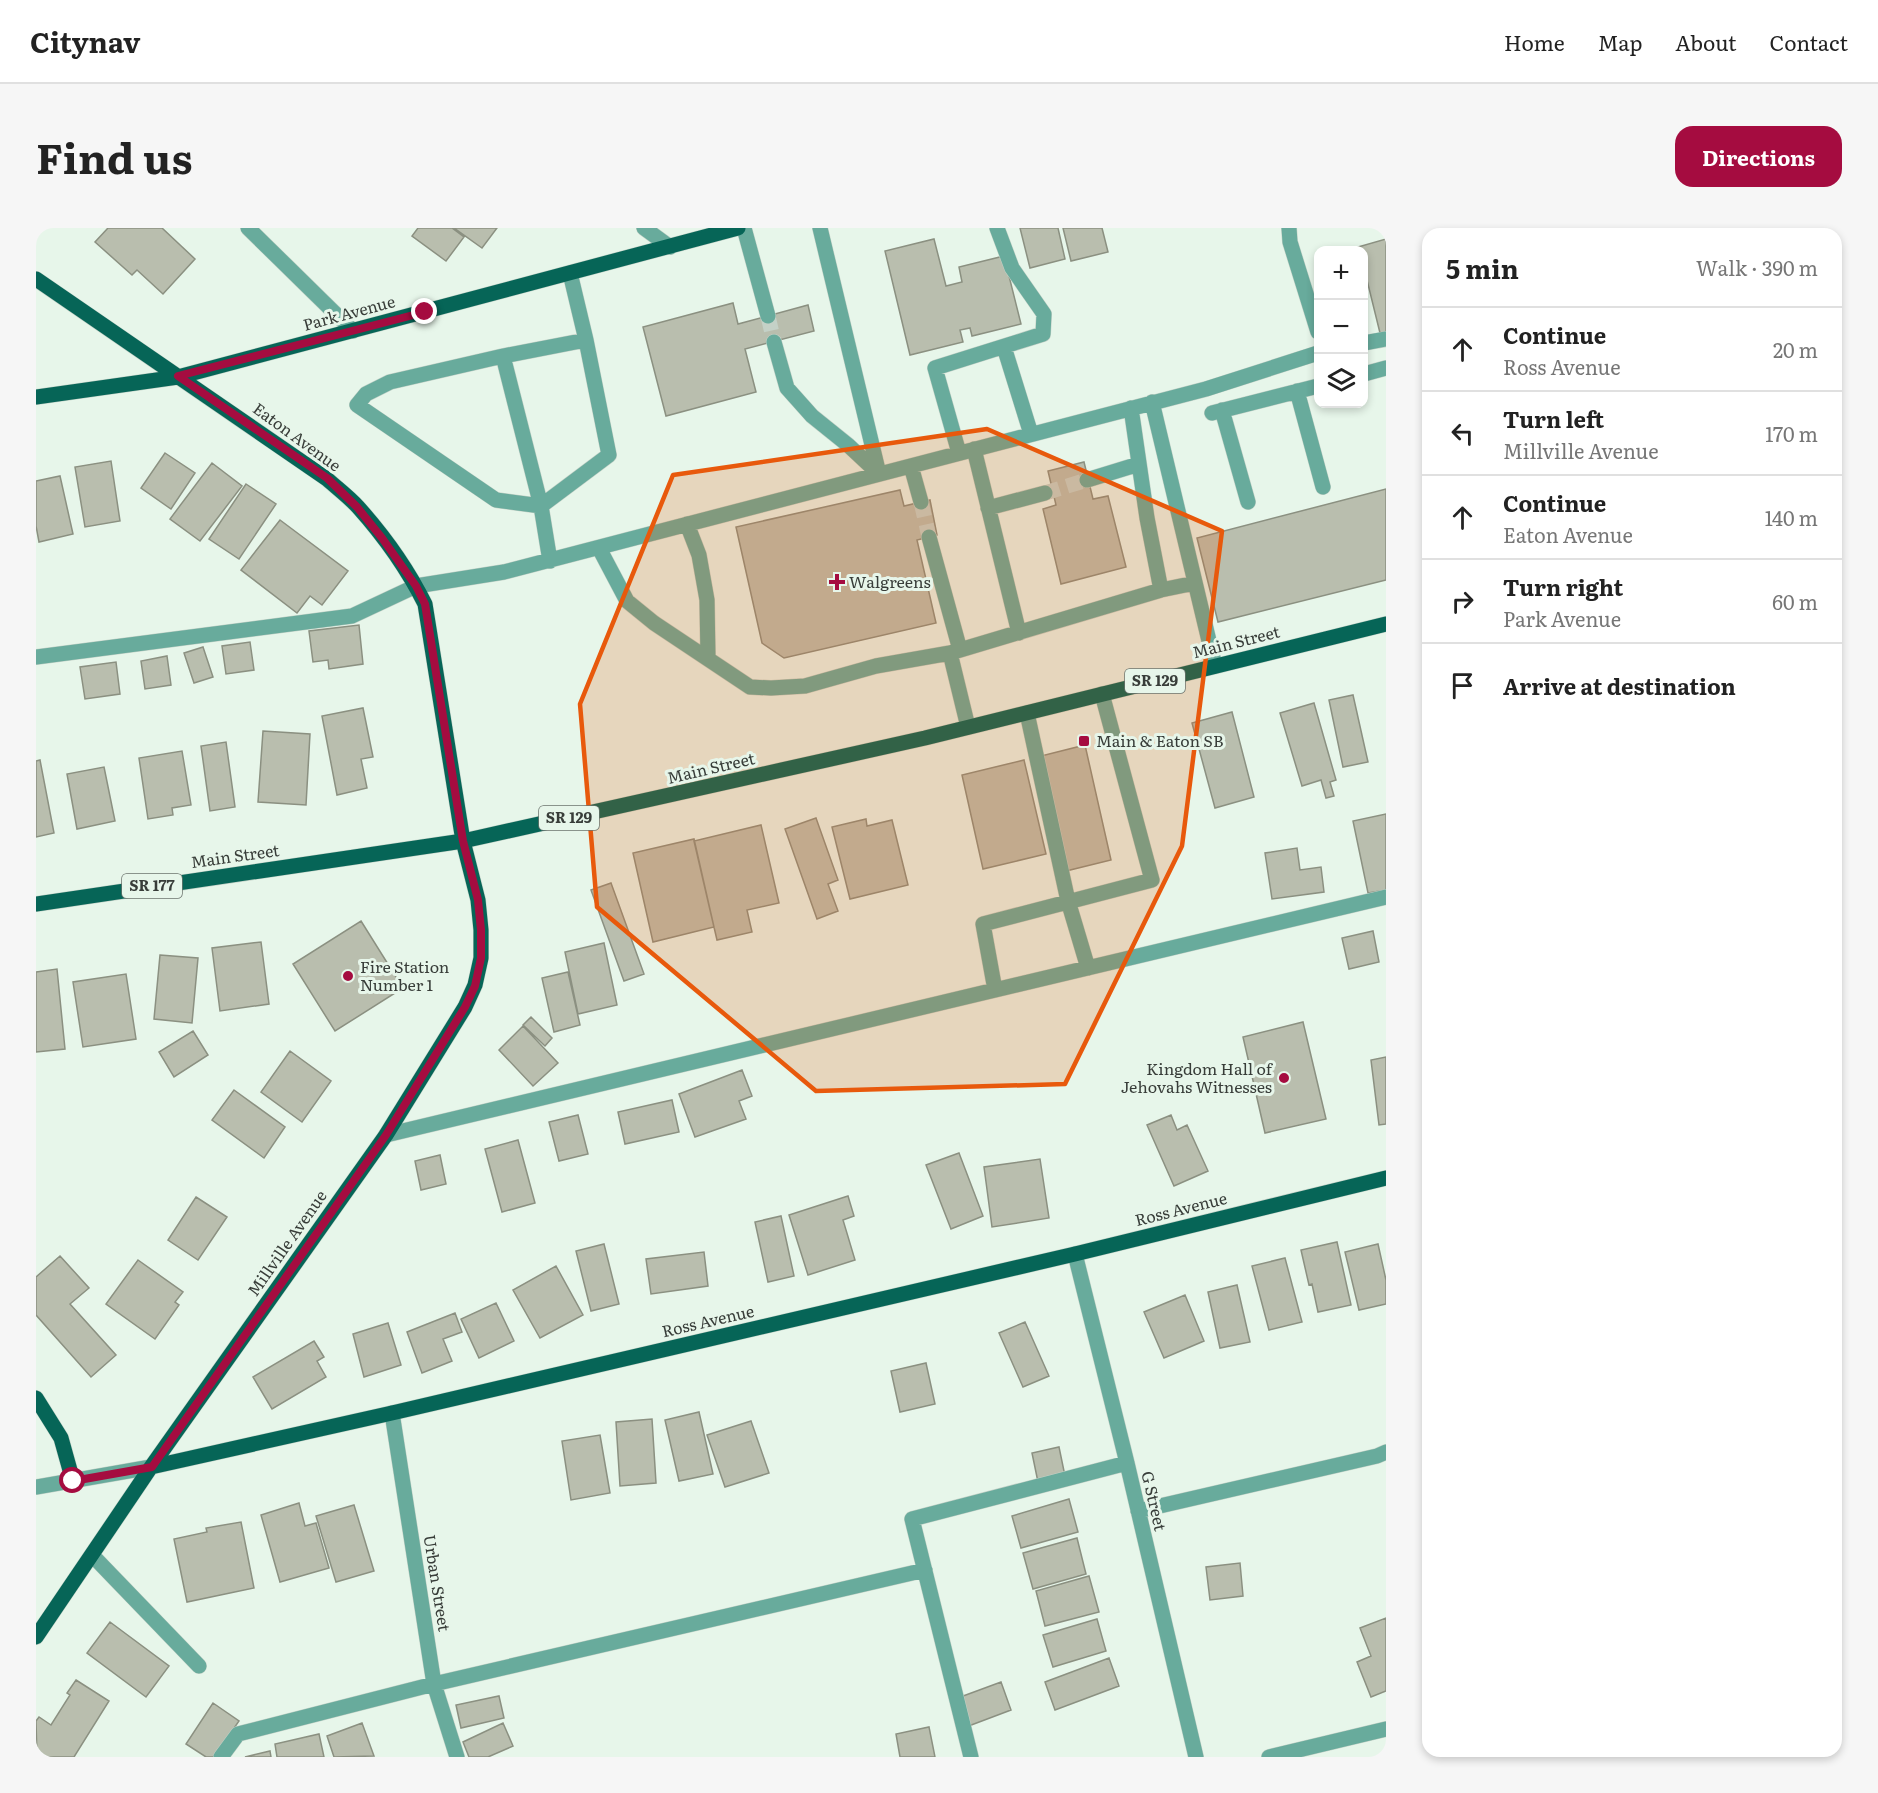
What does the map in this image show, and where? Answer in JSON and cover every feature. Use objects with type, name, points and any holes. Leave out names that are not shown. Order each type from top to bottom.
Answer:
[{"type":"main road","name":"Park Avenue","points":[[36,397],[178,376],[738,228]]},
{"type":"main road","name":"Eaton Avenue","points":[[36,279],[327,478],[357,507],[382,538],[416,586],[425,604],[463,841]]},
{"type":"main road","name":"Main Street","points":[[36,904],[463,841],[968,727],[1386,624]]},
{"type":"main road","name":"Millville Avenue","points":[[36,1636],[386,1135],[465,1007],[475,986],[481,958],[481,930],[478,900],[463,841]]},
{"type":"main road","name":"Ross Avenue","points":[[152,1467],[1075,1254],[1386,1178]]},
{"type":"main road","points":[[36,1398],[61,1438],[73,1481]]},
{"type":"street","points":[[248,228],[352,331]]},
{"type":"street","points":[[644,228],[670,247]]},
{"type":"street","points":[[744,228],[768,316]]},
{"type":"street","points":[[820,228],[879,474]]},
{"type":"street","points":[[997,228],[1012,268],[1044,314],[1043,334],[935,368],[988,508],[1019,633]]},
{"type":"street","points":[[1289,228],[1290,242],[1314,319]]},
{"type":"street","points":[[570,273],[586,340],[609,455],[541,506],[496,500],[357,405],[366,394],[390,382],[586,340]]},
{"type":"street","points":[[1368,342],[1386,339]]},
{"type":"street","points":[[774,342],[787,388],[812,416],[879,474]]},
{"type":"street","points":[[1004,347],[1031,434]]},
{"type":"street","points":[[36,657],[352,616],[416,586],[504,572],[550,561],[1206,389],[1315,354]]},
{"type":"street","points":[[503,356],[541,506],[550,561]]},
{"type":"street","points":[[1368,373],[1386,368]]},
{"type":"street","points":[[1248,502],[1217,412],[1314,387]]},
{"type":"street","points":[[1296,391],[1323,487]]},
{"type":"street","points":[[1152,402],[1215,666]]},
{"type":"street","points":[[1131,408],[1147,518],[1161,590]]},
{"type":"street","points":[[1087,480],[1139,464]]},
{"type":"street","points":[[911,466],[921,502]]},
{"type":"street","points":[[988,508],[1045,493]]},
{"type":"street","points":[[687,524],[699,555],[707,600],[708,658]]},
{"type":"street","points":[[929,537],[955,652],[968,727]]},
{"type":"street","points":[[599,548],[627,601],[654,623],[750,687],[805,686],[876,666],[955,652],[1161,590],[1195,583]]},
{"type":"street","points":[[995,990],[984,924],[1152,880],[1102,694]]},
{"type":"street","points":[[1027,713],[1068,901],[1088,968]]},
{"type":"street","points":[[386,1135],[1386,897]]},
{"type":"street","name":"G Street","points":[[1075,1254],[1196,1757]]},
{"type":"street","name":"Urban Street","points":[[392,1413],[434,1684],[457,1757]]},
{"type":"street","points":[[1138,1511],[1377,1456],[1386,1452]]},
{"type":"street","points":[[971,1757],[912,1519],[1127,1463]]},
{"type":"street","name":"Ross Avenue","points":[[36,1487],[152,1467]]},
{"type":"street","points":[[92,1555],[199,1666]]},
{"type":"street","points":[[221,1757],[238,1734],[434,1684],[925,1570]]},
{"type":"street","points":[[1269,1757],[1386,1729]]},
{"type":"highlighted area","points":[[987,429],[1222,531],[1182,846],[1065,1084],[816,1091],[597,907],[580,704],[673,475]]},
{"type":"building","points":[[108,228],[162,228],[195,259],[163,294],[137,270],[132,275],[95,242]]},
{"type":"building","points":[[418,228],[452,228],[464,237],[446,261],[412,236]]},
{"type":"building","points":[[454,228],[497,228],[482,248]]},
{"type":"building","points":[[1020,228],[1058,228],[1065,259],[1030,268]]},
{"type":"building","points":[[1063,228],[1102,228],[1108,252],[1071,261]]},
{"type":"building","points":[[934,239],[946,286],[962,282],[959,267],[1004,256],[1021,324],[972,336],[970,328],[960,330],[963,342],[910,355],[885,251]]},
{"type":"building","points":[[1386,239],[1386,336],[1381,337],[1368,284],[1368,246],[1362,246]]},
{"type":"building","points":[[733,303],[738,324],[808,305],[814,331],[745,349],[756,392],[666,416],[643,327]]},
{"type":"building","points":[[165,453],[195,473],[171,509],[141,488]]},
{"type":"building","points":[[111,461],[120,521],[85,527],[75,467]]},
{"type":"building","points":[[1084,462],[1093,499],[1108,496],[1126,567],[1061,584],[1043,509],[1056,505],[1048,471]]},
{"type":"building","points":[[212,463],[242,486],[200,541],[170,519]]},
{"type":"building","points":[[60,476],[73,534],[39,542],[36,526],[36,481]]},
{"type":"building","points":[[246,484],[276,504],[239,559],[209,539]]},
{"type":"building","points":[[1386,489],[1386,580],[1218,622],[1197,538]]},
{"type":"building","name":"Walgreens","points":[[900,490],[904,506],[930,500],[937,535],[917,540],[936,623],[784,658],[762,643],[736,527]]},
{"type":"building","points":[[280,520],[348,571],[322,605],[310,596],[297,613],[241,570]]},
{"type":"building","points":[[359,625],[363,664],[329,669],[328,660],[313,662],[309,631]]},
{"type":"building","points":[[250,642],[254,670],[226,674],[222,646]]},
{"type":"building","points":[[203,647],[213,677],[194,683],[184,653]]},
{"type":"building","points":[[167,656],[171,685],[145,689],[141,661]]},
{"type":"building","points":[[116,662],[120,694],[85,699],[80,667]]},
{"type":"building","points":[[1353,695],[1368,762],[1343,767],[1329,700]]},
{"type":"building","points":[[1314,703],[1336,780],[1330,782],[1334,796],[1326,798],[1321,780],[1302,786],[1280,713]]},
{"type":"building","points":[[363,708],[373,757],[361,759],[367,788],[337,795],[322,716]]},
{"type":"building","points":[[1232,712],[1254,797],[1215,808],[1192,723]]},
{"type":"building","points":[[263,731],[310,734],[306,805],[258,802]]},
{"type":"building","points":[[226,742],[235,807],[210,811],[201,746]]},
{"type":"building","points":[[1085,745],[1111,860],[1066,871],[1041,756]]},
{"type":"building","points":[[182,751],[191,805],[172,808],[173,815],[148,819],[139,758]]},
{"type":"building","points":[[40,760],[54,833],[36,837],[36,761]]},
{"type":"building","points":[[1024,760],[1046,854],[983,869],[962,775]]},
{"type":"building","points":[[104,767],[115,821],[77,829],[67,774]]},
{"type":"building","points":[[1386,814],[1386,890],[1368,893],[1353,821]]},
{"type":"building","points":[[816,818],[838,880],[828,884],[838,911],[817,919],[785,829]]},
{"type":"building","points":[[866,819],[867,826],[892,820],[908,885],[850,899],[832,827]]},
{"type":"building","points":[[761,825],[779,903],[747,910],[752,932],[717,940],[694,841]]},
{"type":"building","points":[[694,839],[714,927],[653,942],[633,853]]},
{"type":"building","points":[[1297,848],[1300,870],[1321,867],[1324,892],[1272,899],[1265,853]]},
{"type":"building","points":[[611,883],[644,974],[624,981],[591,890]]},
{"type":"building","name":"Fire Station Number 1","points":[[361,921],[403,988],[335,1031],[293,964]]},
{"type":"building","points":[[1373,931],[1379,962],[1349,969],[1342,938]]},
{"type":"building","points":[[261,942],[269,1004],[220,1011],[212,948]]},
{"type":"building","points":[[604,943],[617,1005],[578,1014],[565,952]]},
{"type":"building","points":[[160,955],[198,958],[192,1023],[154,1019]]},
{"type":"building","points":[[57,969],[65,1049],[36,1052],[36,972]]},
{"type":"building","points":[[568,972],[580,1025],[554,1032],[542,978]]},
{"type":"building","points":[[126,974],[136,1039],[83,1047],[73,982]]},
{"type":"building","points":[[531,1017],[552,1038],[545,1046],[523,1025]]},
{"type":"building","name":"Kingdom Hall of Jehovahs Witnesses","points":[[1303,1022],[1326,1119],[1265,1133],[1243,1037]]},
{"type":"building","points":[[523,1026],[558,1063],[533,1086],[499,1050]]},
{"type":"building","points":[[193,1031],[208,1055],[174,1077],[159,1052]]},
{"type":"building","points":[[290,1051],[331,1081],[302,1122],[261,1092]]},
{"type":"building","points":[[1386,1057],[1386,1124],[1379,1125],[1371,1060]]},
{"type":"building","points":[[742,1070],[752,1096],[739,1101],[746,1119],[695,1137],[679,1094]]},
{"type":"building","points":[[234,1090],[285,1127],[264,1158],[212,1120]]},
{"type":"building","points":[[672,1100],[679,1132],[625,1144],[618,1112]]},
{"type":"building","points":[[578,1115],[588,1154],[559,1161],[549,1122]]},
{"type":"building","points":[[1171,1115],[1177,1130],[1187,1125],[1208,1171],[1174,1186],[1147,1125]]},
{"type":"building","points":[[518,1140],[535,1203],[502,1212],[485,1149]]},
{"type":"building","points":[[959,1153],[983,1216],[951,1229],[926,1165]]},
{"type":"building","points":[[440,1155],[446,1184],[421,1190],[415,1161]]},
{"type":"building","points":[[1040,1159],[1049,1218],[992,1227],[984,1167]]},
{"type":"building","points":[[848,1196],[854,1216],[843,1220],[855,1260],[808,1275],[789,1215]]},
{"type":"building","points":[[196,1197],[227,1217],[198,1260],[168,1240]]},
{"type":"building","points":[[781,1216],[794,1276],[768,1282],[755,1222]]},
{"type":"building","points":[[1337,1242],[1351,1305],[1318,1312],[1301,1250]]},
{"type":"building","points":[[604,1244],[619,1304],[591,1311],[576,1251]]},
{"type":"building","points":[[1378,1244],[1386,1280],[1386,1304],[1359,1310],[1345,1252]]},
{"type":"building","points":[[704,1252],[708,1286],[651,1294],[646,1259]]},
{"type":"building","points":[[60,1256],[89,1288],[70,1304],[116,1355],[91,1377],[36,1315],[36,1277]]},
{"type":"building","points":[[1285,1258],[1302,1322],[1269,1330],[1252,1266]]},
{"type":"building","points":[[138,1260],[183,1292],[175,1302],[179,1305],[155,1339],[106,1304]]},
{"type":"building","points":[[556,1266],[583,1315],[540,1338],[513,1290]]},
{"type":"building","points":[[1237,1285],[1250,1342],[1220,1348],[1208,1292]]},
{"type":"building","points":[[1185,1295],[1204,1341],[1164,1358],[1144,1312]]},
{"type":"building","points":[[496,1303],[514,1341],[479,1358],[461,1319]]},
{"type":"building","points":[[455,1313],[462,1332],[443,1339],[452,1361],[422,1373],[407,1332]]},
{"type":"building","points":[[1025,1322],[1049,1376],[1023,1387],[999,1333]]},
{"type":"building","points":[[388,1323],[401,1365],[364,1377],[353,1334]]},
{"type":"building","points":[[314,1341],[324,1357],[317,1361],[326,1377],[272,1409],[253,1377]]},
{"type":"building","points":[[926,1363],[935,1404],[900,1412],[891,1371]]},
{"type":"building","points":[[699,1412],[713,1474],[679,1481],[665,1420]]},
{"type":"building","points":[[652,1419],[656,1483],[620,1486],[616,1422]]},
{"type":"building","points":[[751,1421],[769,1473],[725,1487],[707,1435]]},
{"type":"building","points":[[600,1435],[610,1493],[571,1500],[562,1441]]},
{"type":"building","points":[[1059,1447],[1065,1476],[1038,1482],[1032,1453]]},
{"type":"building","points":[[1069,1499],[1078,1532],[1021,1548],[1012,1516]]},
{"type":"building","points":[[299,1503],[305,1526],[316,1523],[329,1568],[280,1582],[261,1515]]},
{"type":"building","points":[[354,1505],[374,1571],[336,1582],[316,1516]]},
{"type":"building","points":[[241,1522],[254,1588],[187,1602],[174,1539],[207,1532],[206,1528]]},
{"type":"building","points":[[1077,1538],[1086,1574],[1033,1589],[1023,1553]]},
{"type":"building","points":[[1240,1563],[1243,1596],[1210,1600],[1206,1567]]},
{"type":"building","points":[[1089,1576],[1099,1612],[1045,1626],[1036,1591]]},
{"type":"building","points":[[1386,1618],[1386,1691],[1371,1697],[1357,1662],[1371,1656],[1360,1628]]},
{"type":"building","points":[[1097,1619],[1106,1651],[1053,1667],[1043,1635]]},
{"type":"building","points":[[110,1622],[169,1666],[146,1697],[87,1653]]},
{"type":"building","points":[[1109,1658],[1119,1686],[1055,1710],[1045,1682]]},
{"type":"building","points":[[76,1680],[109,1701],[74,1757],[37,1757],[36,1721],[39,1717],[51,1725],[70,1695],[67,1693]]},
{"type":"building","points":[[1001,1682],[1011,1710],[966,1727],[955,1699]]},
{"type":"building","points":[[499,1696],[504,1718],[461,1728],[456,1705]]},
{"type":"building","points":[[213,1703],[239,1721],[214,1757],[206,1757],[186,1744]]},
{"type":"building","points":[[362,1723],[374,1756],[334,1757],[327,1736]]},
{"type":"building","points":[[503,1723],[513,1746],[488,1757],[469,1757],[463,1742]]},
{"type":"building","points":[[929,1727],[935,1757],[900,1757],[896,1734]]},
{"type":"building","points":[[319,1734],[324,1757],[277,1757],[275,1744]]},
{"type":"building","points":[[270,1751],[271,1757],[245,1757]]},
{"type":"tunnel","points":[[768,316],[774,342]]},
{"type":"tunnel","points":[[1045,493],[1087,480]]},
{"type":"tunnel","points":[[921,502],[929,537]]},
{"type":"place","name":"Walgreens","points":[[837,582]]},
{"type":"place","name":"Main & Eaton SB","points":[[1084,741]]},
{"type":"place","name":"Fire Station Number 1","points":[[348,976]]},
{"type":"place","name":"Kingdom Hall of Jehovahs Witnesses","points":[[1284,1078]]},
{"type":"route","points":[[73,1481],[152,1467],[386,1135],[465,1007],[475,986],[481,958],[478,900],[463,841],[425,604],[416,586],[382,538],[357,507],[327,478],[178,376],[425,312]]}]
